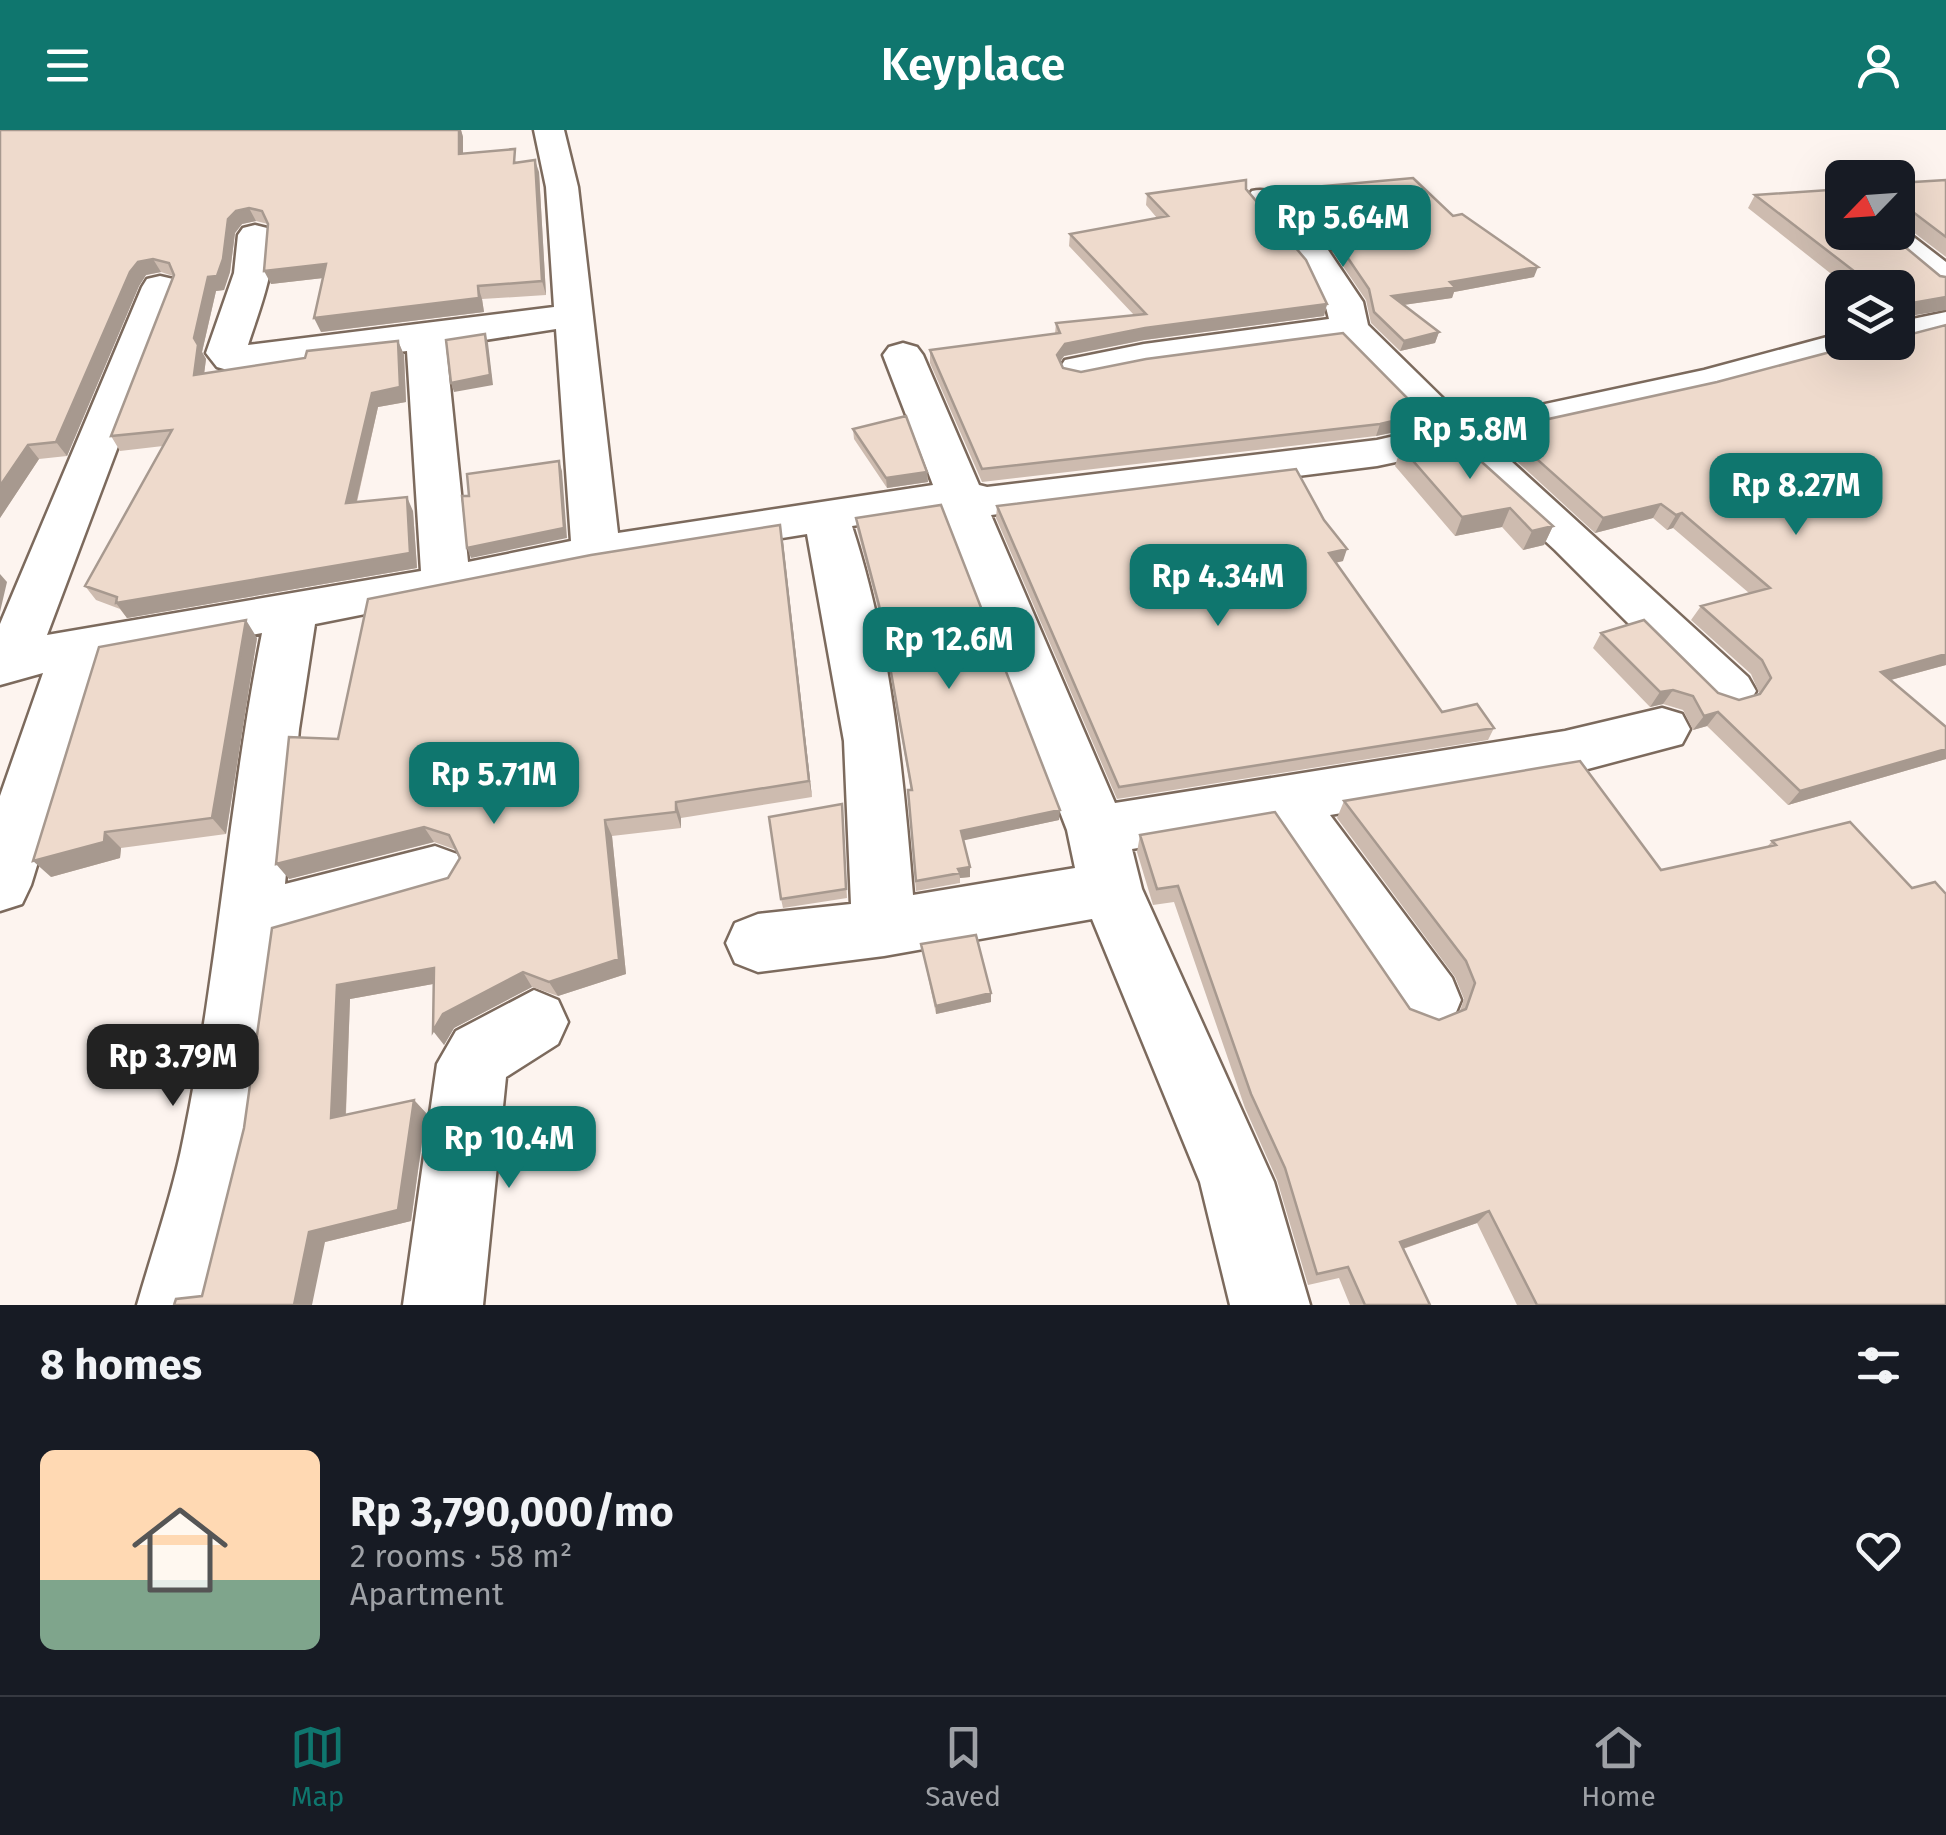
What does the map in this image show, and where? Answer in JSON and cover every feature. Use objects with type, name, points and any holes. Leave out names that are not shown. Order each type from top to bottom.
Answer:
[{"type":"street","points":[[549,130],[562,187],[596,552]]},
{"type":"street","points":[[1264,198],[1306,244],[1344,302],[1350,328],[1454,433],[1572,539],[1729,692]]},
{"type":"street","points":[[1306,244],[1368,232]]},
{"type":"street","points":[[255,235],[252,273],[226,353],[231,358],[576,316]]},
{"type":"street","points":[[1908,250],[1946,279]]},
{"type":"street","points":[[4,663],[76,503],[115,388],[160,287]]},
{"type":"street","points":[[1915,330],[1946,324]]},
{"type":"street","points":[[1079,369],[1144,356],[1350,328]]},
{"type":"street","points":[[426,337],[446,583]]},
{"type":"street","points":[[4,663],[596,552],[958,495],[987,501],[1376,453],[1454,433],[1708,381],[1825,350]]},
{"type":"street","points":[[902,355],[1097,830],[1111,889],[1238,1182],[1270,1305]]},
{"type":"street","points":[[826,518],[838,560],[872,741],[884,928]]},
{"type":"street","points":[[178,1305],[220,1140],[253,920],[271,728],[292,609]]},
{"type":"street","points":[[0,885],[77,650]]},
{"type":"street","points":[[1097,830],[1510,763],[1662,729]]},
{"type":"street","points":[[1284,797],[1428,1000]]},
{"type":"street","points":[[253,920],[435,872]]},
{"type":"street","points":[[758,943],[884,928],[1111,889]]},
{"type":"street","points":[[443,1305],[472,1064],[480,1054],[534,1022]]},
{"type":"building","points":[[0,130],[459,130],[459,154],[515,149],[514,163],[535,160],[542,281],[478,286],[479,298],[314,318],[326,264],[264,271],[268,224],[262,211],[249,208],[236,211],[228,219],[223,259],[217,276],[208,277],[194,338],[198,345],[194,375],[305,358],[307,351],[398,341],[400,387],[372,393],[346,503],[407,497],[410,553],[116,603],[117,597],[85,586],[172,430],[111,436],[174,275],[169,263],[153,259],[138,262],[130,272],[56,442],[28,445],[0,486]]},
{"type":"building","points":[[1413,178],[1453,216],[1462,214],[1538,267],[1450,282],[1455,287],[1392,296],[1439,332],[1404,341],[1374,312],[1369,289],[1337,242],[1384,232],[1392,222],[1386,213],[1370,208],[1318,218],[1291,189]]},
{"type":"building","points":[[1246,180],[1246,189],[1306,260],[1327,304],[1145,328],[1065,344],[1057,355],[1063,368],[1081,372],[1146,359],[1343,333],[1423,414],[1380,424],[982,469],[930,350],[1060,333],[1056,323],[1146,314],[1070,234],[1168,216],[1147,194]]},
{"type":"building","points":[[1946,180],[1946,237],[1915,214],[1915,182]]},
{"type":"building","points":[[1825,190],[1825,249],[1755,195]]},
{"type":"building","points":[[1827,250],[1909,250],[1946,277],[1946,297],[1915,303],[1915,270],[1853,270]]},
{"type":"building","points":[[1946,325],[1946,654],[1881,672],[1946,727],[1946,749],[1800,791],[1718,712],[1704,716],[1693,696],[1673,690],[1660,692],[1601,633],[1644,620],[1718,693],[1739,700],[1760,694],[1771,678],[1762,660],[1701,606],[1770,588],[1682,513],[1676,515],[1661,504],[1603,518],[1503,429],[1717,382],[1825,353],[1825,360],[1915,360],[1915,333]]},
{"type":"building","points":[[485,334],[490,375],[451,383],[446,340]]},
{"type":"building","points":[[906,416],[927,472],[886,478],[853,429]]},
{"type":"building","points":[[1454,437],[1553,526],[1532,531],[1510,508],[1462,517],[1401,447]]},
{"type":"building","points":[[559,461],[564,528],[467,548],[462,496],[469,496],[467,474]]},
{"type":"building","points":[[1296,469],[1324,520],[1347,549],[1329,553],[1442,712],[1477,704],[1494,728],[1119,787],[997,506]]},
{"type":"building","points":[[941,505],[1060,810],[961,831],[970,867],[958,869],[960,873],[916,881],[908,790],[912,790],[879,605],[856,518]]},
{"type":"building","points":[[780,525],[809,781],[676,802],[676,812],[605,820],[619,959],[549,982],[523,972],[443,1014],[433,1031],[434,968],[337,985],[331,1118],[414,1100],[398,1210],[309,1232],[294,1305],[174,1305],[176,1299],[202,1296],[244,1128],[272,928],[448,878],[460,858],[449,835],[424,827],[276,864],[289,737],[338,739],[368,599],[591,555]]},
{"type":"building","points":[[246,620],[212,818],[105,832],[104,842],[33,861],[99,647]]},
{"type":"building","points":[[1580,761],[1661,870],[1776,845],[1772,841],[1850,822],[1912,888],[1935,882],[1946,894],[1946,1305],[1537,1305],[1489,1211],[1400,1242],[1430,1305],[1365,1305],[1348,1267],[1317,1274],[1285,1168],[1251,1094],[1178,886],[1157,889],[1140,835],[1275,812],[1410,1009],[1439,1020],[1466,1009],[1475,983],[1466,961],[1344,801]]},
{"type":"building","points":[[842,804],[846,889],[781,899],[769,817]]},
{"type":"building","points":[[976,935],[991,993],[936,1006],[921,944]]}]
